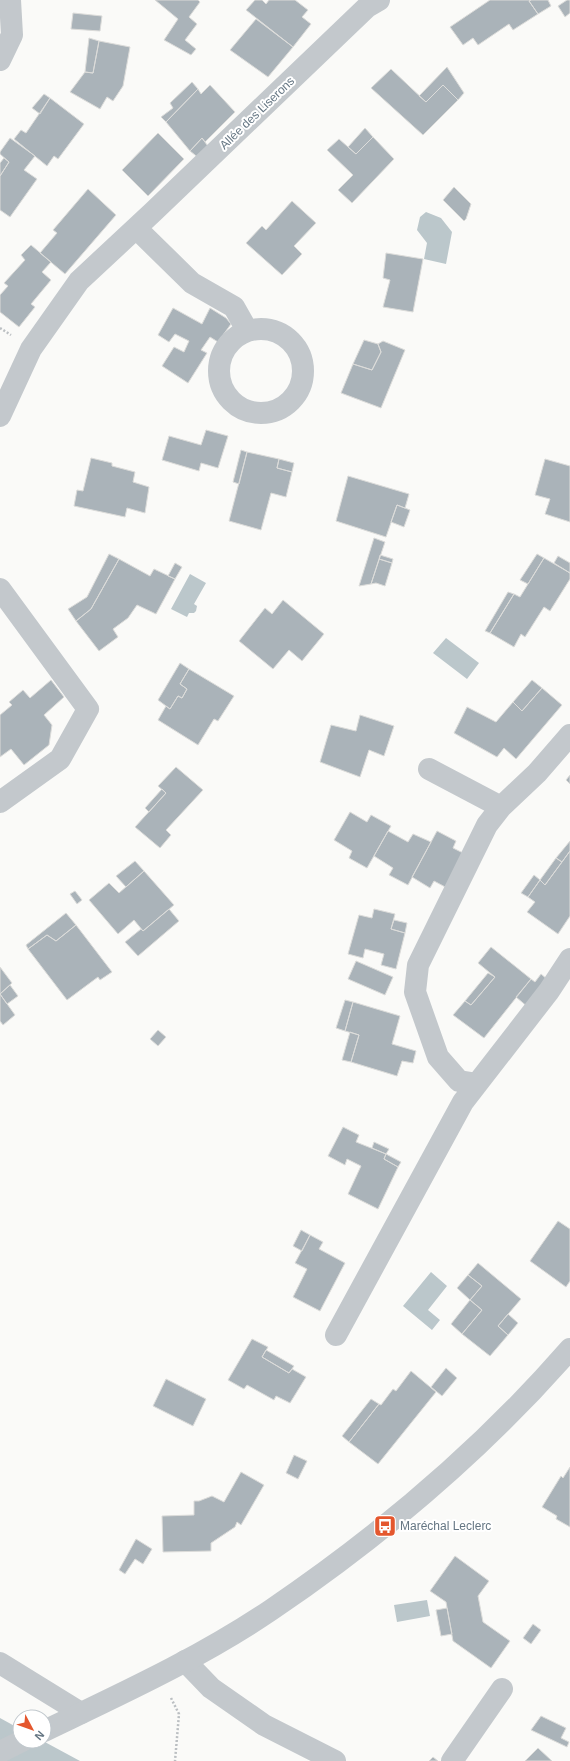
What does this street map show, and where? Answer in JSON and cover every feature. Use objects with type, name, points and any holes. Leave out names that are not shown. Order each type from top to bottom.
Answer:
[{"type":"street","points":[[0,60],[12,35],[10,0]]},
{"type":"street","name":"Allée des Liserons","points":[[0,416],[31,349],[79,281],[136,228],[369,2]]},
{"type":"street","points":[[136,228],[192,283],[234,307],[247,330]]},
{"type":"street","points":[[0,589],[88,708],[60,759],[0,802]]},
{"type":"street","points":[[477,1084],[459,1081],[438,1057],[415,992],[418,966],[487,825],[501,807],[537,773],[570,735]]},
{"type":"street","points":[[429,769],[501,807]]},
{"type":"street","points":[[336,1335],[463,1102],[549,991],[570,959]]},
{"type":"street","points":[[52,1726],[185,1661],[270,1611],[356,1549],[476,1447],[549,1373],[570,1349]]},
{"type":"street","points":[[185,1661],[211,1688],[264,1725],[335,1761]]},
{"type":"street","points":[[0,1663],[81,1713]]},
{"type":"street","points":[[452,1761],[502,1689]]},
{"type":"street","points":[[0,1752],[12,1746]]},
{"type":"path","points":[[159,1674],[179,1714],[175,1761]]},
{"type":"shaded area","points":[[426,212],[441,218],[452,232],[446,264],[424,259],[427,243],[417,230],[420,217]]},
{"type":"shaded area","points":[[190,574],[206,583],[194,604],[197,606],[196,611],[194,613],[189,613],[187,617],[171,609]]},
{"type":"shaded area","points":[[446,638],[479,663],[467,679],[433,653]]},
{"type":"shaded area","points":[[431,1272],[447,1286],[428,1310],[440,1320],[432,1330],[403,1306]]},
{"type":"shaded area","points":[[427,1600],[430,1616],[397,1622],[394,1605]]},
{"type":"shaded area","points":[[0,1718],[12,1725],[12,1749],[52,1749],[52,1746],[80,1761],[0,1761]]},
{"type":"building","points":[[155,0],[198,0],[200,2],[189,17],[197,24],[185,40],[196,49],[191,55],[164,40],[178,19]]},
{"type":"building","points":[[255,0],[262,0],[266,4],[269,0],[295,0],[308,10],[302,17],[311,24],[293,47],[246,10]]},
{"type":"building","points":[[490,0],[531,0],[529,1],[538,14],[513,30],[509,24],[478,45],[473,38],[463,45],[450,27]]},
{"type":"building","points":[[548,0],[551,6],[538,14],[529,1]]},
{"type":"building","points":[[567,0],[570,0],[570,13],[565,17],[558,6]]},
{"type":"building","points":[[73,13],[102,16],[100,31],[71,29]]},
{"type":"building","points":[[256,19],[293,47],[268,77],[230,50]]},
{"type":"building","points":[[89,38],[99,41],[93,73],[85,72]]},
{"type":"building","points":[[99,41],[130,47],[123,86],[113,101],[107,97],[100,109],[70,92],[85,72],[93,73]]},
{"type":"building","points":[[447,67],[464,93],[458,100],[443,85],[426,102],[419,96]]},
{"type":"building","points":[[391,69],[426,102],[443,85],[458,100],[423,135],[371,88]]},
{"type":"building","points":[[192,82],[198,89],[166,122],[161,117],[173,108],[170,103]]},
{"type":"building","points":[[210,85],[235,112],[205,142],[202,138],[190,151],[166,122],[198,89],[201,94]]},
{"type":"building","points":[[44,94],[50,98],[40,114],[32,108]]},
{"type":"building","points":[[50,98],[84,124],[58,159],[54,156],[47,166],[14,139],[21,130],[26,133]]},
{"type":"building","points":[[365,128],[373,137],[356,154],[348,147]]},
{"type":"building","points":[[158,133],[184,159],[148,196],[122,170]]},
{"type":"building","points":[[373,137],[394,159],[352,203],[338,190],[353,175],[327,150],[339,139],[356,154]]},
{"type":"building","points":[[10,138],[35,156],[24,170],[37,179],[10,217],[0,210],[0,176],[9,162],[0,154],[0,152]]},
{"type":"building","points":[[202,138],[210,149],[200,159],[190,151]]},
{"type":"building","points":[[4,158],[9,162],[0,176],[0,163]]},
{"type":"building","points":[[454,187],[471,204],[464,221],[443,200]]},
{"type":"building","points":[[88,189],[116,215],[65,274],[40,253],[57,233],[53,230]]},
{"type":"building","points":[[292,201],[316,223],[294,246],[302,254],[282,275],[246,243],[262,226],[266,230]]},
{"type":"building","points":[[31,245],[51,262],[42,272],[51,280],[31,304],[35,307],[19,327],[0,312],[0,295],[8,286],[4,283],[25,260],[21,255]]},
{"type":"building","points":[[386,253],[423,259],[413,312],[383,307],[390,280],[383,278]]},
{"type":"building","points":[[173,308],[202,324],[210,308],[226,318],[231,324],[218,342],[210,337],[201,350],[207,353],[188,383],[162,366],[174,347],[184,352],[189,341],[175,334],[169,342],[158,335]]},
{"type":"building","points":[[364,340],[378,344],[381,352],[372,370],[353,364]]},
{"type":"building","points":[[383,341],[405,350],[381,408],[341,393],[353,364],[372,370],[381,352],[378,344]]},
{"type":"building","points":[[206,430],[228,436],[218,468],[201,463],[199,471],[162,460],[169,436],[201,445]]},
{"type":"building","points":[[241,450],[247,452],[239,484],[233,482]]},
{"type":"building","points":[[247,452],[279,459],[277,468],[292,472],[286,497],[271,493],[261,530],[229,521]]},
{"type":"building","points":[[91,458],[112,463],[112,466],[135,472],[133,482],[149,487],[145,513],[127,508],[125,517],[74,506],[77,490],[83,491]]},
{"type":"building","points":[[279,459],[294,463],[292,472],[277,468]]},
{"type":"building","points":[[545,459],[570,466],[570,522],[545,514],[550,499],[535,495]]},
{"type":"building","points":[[348,476],[409,494],[405,508],[397,505],[386,537],[336,521]]},
{"type":"building","points":[[397,505],[410,510],[404,527],[391,522]]},
{"type":"building","points":[[374,538],[385,542],[371,584],[359,586]]},
{"type":"building","points":[[109,554],[119,559],[91,609],[76,621],[68,609],[87,597]]},
{"type":"building","points":[[537,554],[544,558],[528,584],[520,580]]},
{"type":"building","points":[[380,555],[393,559],[392,563],[379,559]]},
{"type":"building","points":[[558,556],[570,563],[570,573],[554,563]]},
{"type":"building","points":[[544,558],[570,573],[570,579],[550,611],[544,607],[525,637],[521,634],[514,647],[490,633],[514,594],[520,597]]},
{"type":"building","points":[[119,559],[150,576],[154,569],[175,579],[156,614],[137,605],[128,618],[113,629],[118,637],[99,651],[76,621],[91,609]]},
{"type":"building","points":[[379,559],[392,563],[385,586],[376,583],[371,584]]},
{"type":"building","points":[[175,563],[182,567],[175,579],[168,576]]},
{"type":"building","points":[[508,592],[514,594],[490,633],[485,631]]},
{"type":"building","points":[[283,600],[324,634],[302,661],[289,650],[273,669],[239,641],[265,608],[272,614]]},
{"type":"building","points":[[180,663],[189,669],[180,684],[187,689],[182,698],[178,696],[170,709],[158,700]]},
{"type":"building","points":[[189,669],[234,696],[218,721],[214,719],[198,745],[158,720],[166,706],[170,709],[178,696],[182,698],[187,689],[180,684]]},
{"type":"building","points":[[51,680],[64,697],[44,715],[52,725],[49,745],[24,765],[11,749],[0,757],[0,715],[12,705],[9,702],[23,690],[30,698]]},
{"type":"building","points":[[532,680],[542,688],[522,711],[513,702]]},
{"type":"building","points":[[542,688],[562,705],[516,759],[504,748],[497,757],[454,733],[467,707],[496,722],[513,702],[522,711]]},
{"type":"building","points":[[360,715],[394,726],[384,756],[369,750],[360,777],[320,762],[331,725],[356,731]]},
{"type":"building","points":[[176,767],[203,790],[166,830],[171,835],[160,848],[135,827],[166,793],[158,786]]},
{"type":"building","points":[[570,775],[570,784],[566,780]]},
{"type":"building","points":[[162,789],[166,793],[149,812],[145,808]]},
{"type":"building","points":[[350,812],[367,822],[371,815],[391,826],[367,868],[349,858],[352,851],[334,840]]},
{"type":"building","points":[[388,831],[408,842],[413,834],[431,842],[408,885],[389,875],[393,868],[374,856]]},
{"type":"building","points":[[437,831],[456,841],[453,848],[467,855],[449,889],[434,881],[430,888],[412,877]]},
{"type":"building","points":[[570,841],[570,851],[562,862],[556,858]]},
{"type":"building","points":[[570,851],[570,916],[558,934],[527,912],[535,902],[528,897],[540,880],[545,885]]},
{"type":"building","points":[[556,858],[562,862],[545,885],[540,880]]},
{"type":"building","points":[[135,861],[144,871],[126,887],[116,876]]},
{"type":"building","points":[[144,871],[174,905],[143,931],[134,920],[118,934],[89,900],[109,883],[119,893]]},
{"type":"building","points":[[534,875],[540,880],[528,897],[521,893]]},
{"type":"building","points":[[75,891],[82,900],[77,904],[70,894]]},
{"type":"building","points":[[169,909],[179,921],[138,956],[125,942],[141,929],[143,931]]},
{"type":"building","points":[[374,909],[395,914],[391,929],[405,933],[396,969],[381,965],[384,954],[365,949],[363,958],[348,954],[359,915],[372,918]]},
{"type":"building","points":[[66,913],[76,925],[56,941],[47,935],[28,949],[26,945]]},
{"type":"building","points":[[394,920],[407,923],[405,933],[391,929]]},
{"type":"building","points":[[76,925],[112,972],[100,980],[98,977],[67,1000],[28,949],[47,935],[56,941]]},
{"type":"building","points":[[491,947],[531,979],[484,1038],[453,1015],[465,1001],[471,1005],[495,977],[478,963]]},
{"type":"building","points":[[356,961],[393,977],[385,995],[348,979]]},
{"type":"building","points":[[0,967],[12,983],[0,994]]},
{"type":"building","points":[[488,973],[495,977],[471,1005],[465,1001]]},
{"type":"building","points":[[541,974],[548,980],[529,1008],[516,997],[531,979],[535,982]]},
{"type":"building","points":[[10,985],[18,996],[7,1004],[0,994]]},
{"type":"building","points":[[0,994],[15,1015],[3,1025],[0,1021]]},
{"type":"building","points":[[345,1000],[353,1002],[345,1031],[336,1028]]},
{"type":"building","points":[[353,1002],[400,1016],[392,1044],[416,1051],[413,1063],[402,1061],[397,1076],[351,1062],[359,1035],[345,1031]]},
{"type":"building","points":[[158,1030],[166,1037],[158,1046],[150,1039]]},
{"type":"building","points":[[350,1032],[359,1035],[351,1062],[342,1060]]},
{"type":"building","points":[[343,1127],[359,1135],[356,1142],[386,1154],[384,1159],[398,1167],[378,1209],[348,1194],[361,1166],[347,1159],[345,1165],[328,1156]]},
{"type":"building","points":[[374,1142],[389,1149],[386,1154],[372,1148]]},
{"type":"building","points":[[386,1154],[401,1162],[398,1167],[384,1159]]},
{"type":"building","points":[[558,1221],[570,1229],[570,1281],[566,1287],[530,1261]]},
{"type":"building","points":[[301,1230],[310,1235],[302,1251],[293,1246]]},
{"type":"building","points":[[310,1235],[323,1242],[319,1249],[345,1263],[320,1311],[293,1297],[307,1269],[295,1263]]},
{"type":"building","points":[[478,1263],[521,1299],[498,1326],[508,1335],[490,1356],[462,1334],[482,1310],[470,1300],[482,1286],[468,1275]]},
{"type":"building","points":[[468,1275],[482,1286],[470,1300],[457,1288]]},
{"type":"building","points":[[470,1300],[482,1310],[462,1334],[451,1324]]},
{"type":"building","points":[[508,1314],[518,1323],[508,1335],[498,1326]]},
{"type":"building","points":[[252,1339],[268,1347],[262,1357],[289,1373],[292,1369],[306,1377],[290,1403],[276,1396],[274,1400],[247,1385],[244,1389],[228,1380]]},
{"type":"building","points":[[266,1350],[294,1366],[289,1373],[262,1357]]},
{"type":"building","points":[[446,1368],[457,1378],[442,1396],[431,1387]]},
{"type":"building","points":[[411,1371],[436,1392],[378,1464],[349,1442],[379,1404],[381,1405],[393,1389],[396,1391]]},
{"type":"building","points":[[166,1379],[206,1399],[193,1426],[153,1406]]},
{"type":"building","points":[[371,1399],[379,1404],[349,1442],[342,1436]]},
{"type":"building","points":[[294,1455],[307,1461],[298,1479],[286,1473]]},
{"type":"building","points":[[570,1467],[570,1527],[556,1519],[557,1516],[542,1507],[561,1476],[563,1478]]},
{"type":"building","points":[[241,1472],[264,1485],[241,1525],[237,1522],[235,1527],[211,1543],[211,1551],[163,1552],[162,1516],[194,1515],[194,1501],[199,1501],[212,1496],[224,1502]]},
{"type":"building","points":[[136,1539],[152,1549],[143,1564],[135,1559],[125,1574],[119,1570]]},
{"type":"building","points":[[455,1556],[489,1581],[478,1596],[483,1622],[510,1641],[491,1668],[453,1641],[446,1602],[430,1591]]},
{"type":"building","points":[[447,1608],[452,1634],[441,1636],[436,1610]]},
{"type":"building","points":[[533,1624],[541,1630],[531,1644],[523,1638]]},
{"type":"building","points":[[541,1716],[566,1728],[561,1738],[569,1742],[567,1747],[531,1730]]},
{"type":"building","points":[[538,1748],[552,1761],[525,1761]]},
{"type":"building","points":[[433,1757],[438,1761],[429,1761]]},
{"type":"place","name":"Maréchal Leclerc","points":[[385,1526]]}]
